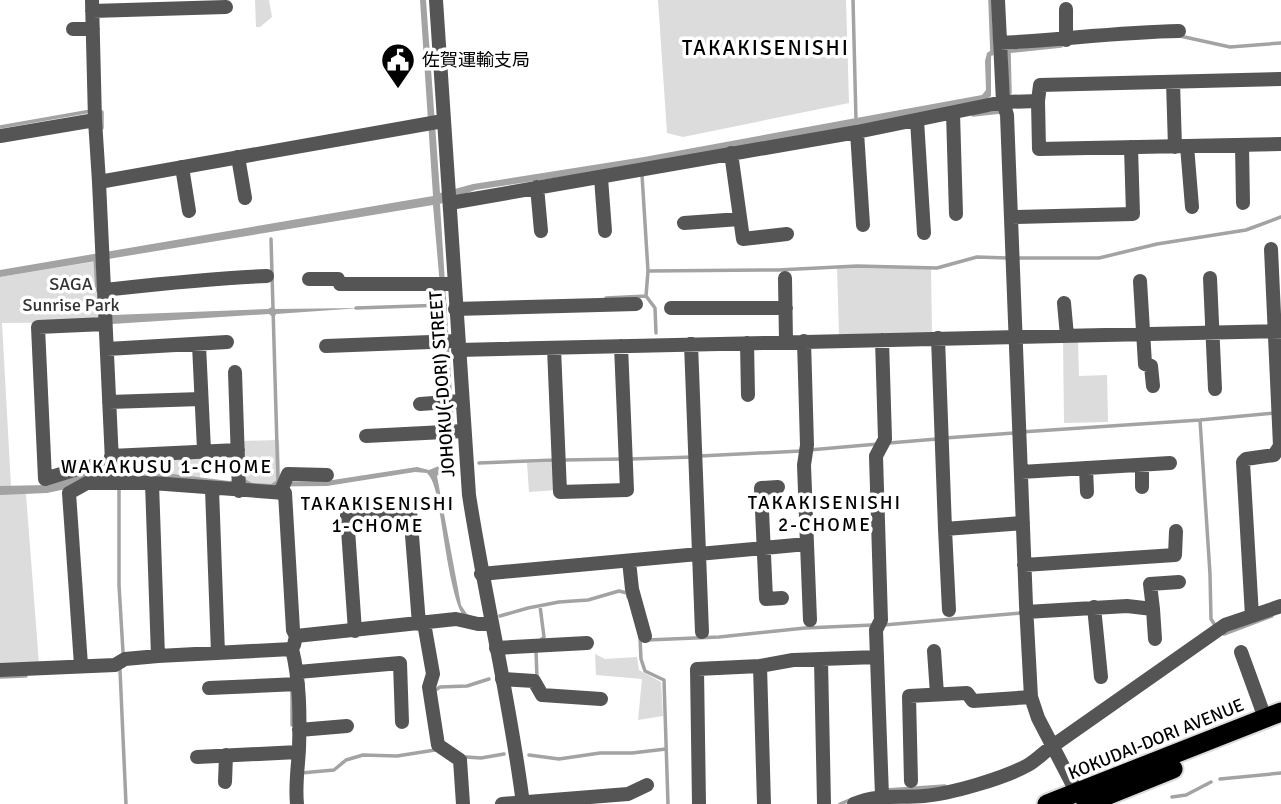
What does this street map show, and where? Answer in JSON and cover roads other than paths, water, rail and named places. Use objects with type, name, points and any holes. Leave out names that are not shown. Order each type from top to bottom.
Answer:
[{"type":"highway","name":"KOKUDAI-DORI AVENUE","points":[[1068,800],[1276,718]]},
{"type":"street","name":"JOHOKU(-DORI) STREET","points":[[436,0],[435,122],[449,196],[446,284],[455,309],[452,343],[455,402],[464,431],[469,495],[481,574],[516,752],[523,803]]},
{"type":"street","points":[[998,0],[1012,217],[1019,432],[1025,472],[1023,523],[1029,564],[1026,609],[1031,697],[1038,718],[1056,749],[1068,800]]},
{"type":"street","points":[[113,483],[112,349],[105,319],[109,289],[102,255],[103,181],[95,120],[95,8],[226,7]]},
{"type":"street","points":[[1066,9],[1066,40]]},
{"type":"street","points":[[73,29],[93,29]]},
{"type":"street","points":[[1000,49],[1139,32],[1179,31]]},
{"type":"street","points":[[1281,79],[1040,85],[1038,101],[1039,149],[1281,144]]},
{"type":"street","points":[[1173,82],[1192,207]]},
{"type":"street","points":[[449,196],[537,187],[732,158],[1003,102],[1038,101]]},
{"type":"street","points":[[953,113],[956,214]]},
{"type":"street","points":[[0,136],[95,120]]},
{"type":"street","points":[[918,120],[924,233]]},
{"type":"street","points":[[103,181],[435,122]]},
{"type":"street","points":[[857,132],[863,225]]},
{"type":"street","points":[[1241,145],[1243,202]]},
{"type":"street","points":[[1012,217],[1133,214],[1131,147]]},
{"type":"street","points":[[238,157],[246,198]]},
{"type":"street","points":[[732,158],[743,239],[788,234]]},
{"type":"street","points":[[182,167],[189,211]]},
{"type":"street","points":[[601,178],[605,231]]},
{"type":"street","points":[[537,187],[541,231]]},
{"type":"street","points":[[684,223],[740,219]]},
{"type":"street","points":[[1252,616],[1243,462],[1246,459],[1273,456],[1280,446],[1278,330],[1271,249]]},
{"type":"street","points":[[109,289],[161,282],[185,283],[209,278],[268,276]]},
{"type":"street","points":[[785,278],[786,342]]},
{"type":"street","points":[[1210,278],[1215,389]]},
{"type":"street","points":[[309,279],[338,279],[340,284],[446,284]]},
{"type":"street","points":[[1140,281],[1145,364],[1151,366],[1153,386]]},
{"type":"street","points":[[1063,303],[1067,335]]},
{"type":"street","points":[[455,309],[636,304]]},
{"type":"street","points":[[671,308],[786,308]]},
{"type":"street","points":[[105,319],[38,327],[45,479],[114,458],[204,450],[238,450]]},
{"type":"street","points":[[326,346],[452,343],[554,348],[1278,330]]},
{"type":"street","points":[[938,338],[949,610]]},
{"type":"street","points":[[882,340],[883,443],[876,456],[877,657],[882,792]]},
{"type":"street","points":[[804,341],[807,449],[804,465],[810,620]]},
{"type":"street","points":[[112,349],[227,342]]},
{"type":"street","points":[[747,343],[748,395]]},
{"type":"street","points":[[691,344],[702,632]]},
{"type":"street","points":[[199,345],[204,450]]},
{"type":"street","points":[[554,348],[560,492],[593,493],[627,489],[621,345]]},
{"type":"street","points":[[235,372],[239,491]]},
{"type":"street","points":[[113,402],[201,399]]},
{"type":"street","points":[[420,404],[455,402]]},
{"type":"street","points":[[366,436],[464,431]]},
{"type":"street","points":[[1025,472],[1170,463]]},
{"type":"street","points":[[1142,465],[1142,487]]},
{"type":"street","points":[[1086,468],[1087,492]]},
{"type":"street","points":[[297,804],[293,752],[299,730],[283,487],[288,474],[327,475]]},
{"type":"street","points":[[81,665],[69,493],[87,483],[152,483],[239,491],[283,487]]},
{"type":"street","points":[[152,483],[158,656]]},
{"type":"street","points":[[778,487],[761,488],[763,548],[766,598],[782,598]]},
{"type":"street","points":[[212,489],[218,653]]},
{"type":"street","points":[[355,631],[347,515],[410,510],[421,624],[433,674],[429,687],[438,745],[460,760],[463,804]]},
{"type":"street","points":[[945,529],[1023,523]]},
{"type":"street","points":[[1029,564],[1175,555],[1176,531]]},
{"type":"street","points":[[481,574],[807,544]]},
{"type":"street","points":[[629,561],[632,589],[646,636]]},
{"type":"street","points":[[1155,639],[1150,584],[1179,582]]},
{"type":"street","points":[[1026,609],[1128,606],[1153,609]]},
{"type":"street","points":[[854,804],[882,792],[924,796],[946,793],[1015,771],[1056,749],[1218,631],[1281,606]]},
{"type":"street","points":[[1094,607],[1101,677]]},
{"type":"street","points":[[0,670],[115,665],[125,659],[218,653],[294,643],[355,631],[456,619],[491,624]]},
{"type":"street","points":[[496,648],[587,643]]},
{"type":"street","points":[[934,651],[937,694]]},
{"type":"street","points":[[1241,652],[1276,718]]},
{"type":"street","points":[[699,804],[697,668],[760,666],[793,660],[877,657]]},
{"type":"street","points":[[821,660],[824,803]]},
{"type":"street","points":[[209,688],[294,680],[400,663],[402,722]]},
{"type":"street","points":[[760,666],[764,804]]},
{"type":"street","points":[[502,679],[536,684],[542,695],[601,699]]},
{"type":"street","points":[[911,781],[909,696],[967,693],[974,701],[1031,697]]},
{"type":"street","points":[[299,730],[347,726]]},
{"type":"street","points":[[197,757],[293,752]]},
{"type":"street","points":[[225,782],[226,755]]},
{"type":"street","points":[[502,804],[629,799],[646,785]]},
{"type":"waterway","points":[[853,0],[856,120]]},
{"type":"waterway","points":[[990,0],[992,54]]},
{"type":"waterway","points":[[1180,36],[1230,47],[1281,43]]},
{"type":"waterway","points":[[1003,52],[1061,46]]},
{"type":"waterway","points":[[1009,52],[1010,93]]},
{"type":"waterway","points":[[0,127],[91,111]]},
{"type":"waterway","points":[[102,112],[102,128]]},
{"type":"waterway","points":[[973,115],[1000,112]]},
{"type":"waterway","points":[[642,175],[648,271],[646,296],[655,308],[656,333]]},
{"type":"waterway","points":[[1015,258],[1099,258],[1157,244],[1246,230],[1281,217]]},
{"type":"waterway","points":[[271,239],[278,481]]},
{"type":"waterway","points":[[95,257],[97,290]]},
{"type":"waterway","points":[[648,271],[778,270],[857,266],[937,268],[977,257],[1008,258]]},
{"type":"waterway","points":[[606,298],[646,296]]},
{"type":"waterway","points":[[356,308],[445,305]]},
{"type":"waterway","points":[[1021,432],[1275,413]]},
{"type":"waterway","points":[[1200,420],[1211,619],[1216,627]]},
{"type":"waterway","points":[[945,438],[1014,433]]},
{"type":"waterway","points":[[889,443],[937,439]]},
{"type":"waterway","points":[[809,450],[878,444]]},
{"type":"waterway","points":[[700,456],[801,451]]},
{"type":"waterway","points":[[630,459],[693,457]]},
{"type":"waterway","points":[[564,460],[623,459]]},
{"type":"waterway","points":[[479,463],[556,460]]},
{"type":"waterway","points":[[119,486],[119,585],[123,652]]},
{"type":"waterway","points":[[500,616],[559,602],[588,600],[619,591],[627,593],[628,597]]},
{"type":"waterway","points":[[540,606],[544,637],[540,641]]},
{"type":"waterway","points":[[884,625],[1022,613]]},
{"type":"waterway","points":[[1224,634],[1272,616]]},
{"type":"waterway","points":[[647,640],[873,625]]},
{"type":"waterway","points":[[640,638],[641,659],[645,671],[664,680],[668,804]]},
{"type":"waterway","points":[[536,651],[537,678]]},
{"type":"waterway","points":[[117,669],[120,670],[126,804]]},
{"type":"waterway","points":[[0,677],[26,676]]},
{"type":"waterway","points":[[434,691],[440,687],[467,686],[489,679]]},
{"type":"waterway","points":[[292,690],[292,725]]},
{"type":"waterway","points":[[529,755],[559,759],[600,753],[666,749]]},
{"type":"waterway","points":[[301,773],[334,770],[346,760],[363,755],[397,756],[435,750]]},
{"type":"waterway","points":[[466,757],[481,758],[504,754]]},
{"type":"waterway","points":[[1220,779],[1281,773]]},
{"type":"waterway","points":[[1172,797],[1186,795],[1211,782]]},
{"type":"waterway","points":[[886,790],[945,786]]},
{"type":"waterway","points":[[840,804],[852,799]]},
{"type":"place","name":"佐賀運輸支局","points":[[398,90]]},
{"type":"district","name":"TAKAKISENISHI","points":[[766,48]]},
{"type":"district","name":"WAKAKUSU 1-CHOME","points":[[167,467]]},
{"type":"district","name":"TAKAKISENISHI 2-CHOME","points":[[825,514]]},
{"type":"district","name":"TAKAKISENISHI 1-CHOME","points":[[378,515]]},
{"type":"park label","name":"SAGA Sunrise Park","points":[[71,294]]}]
